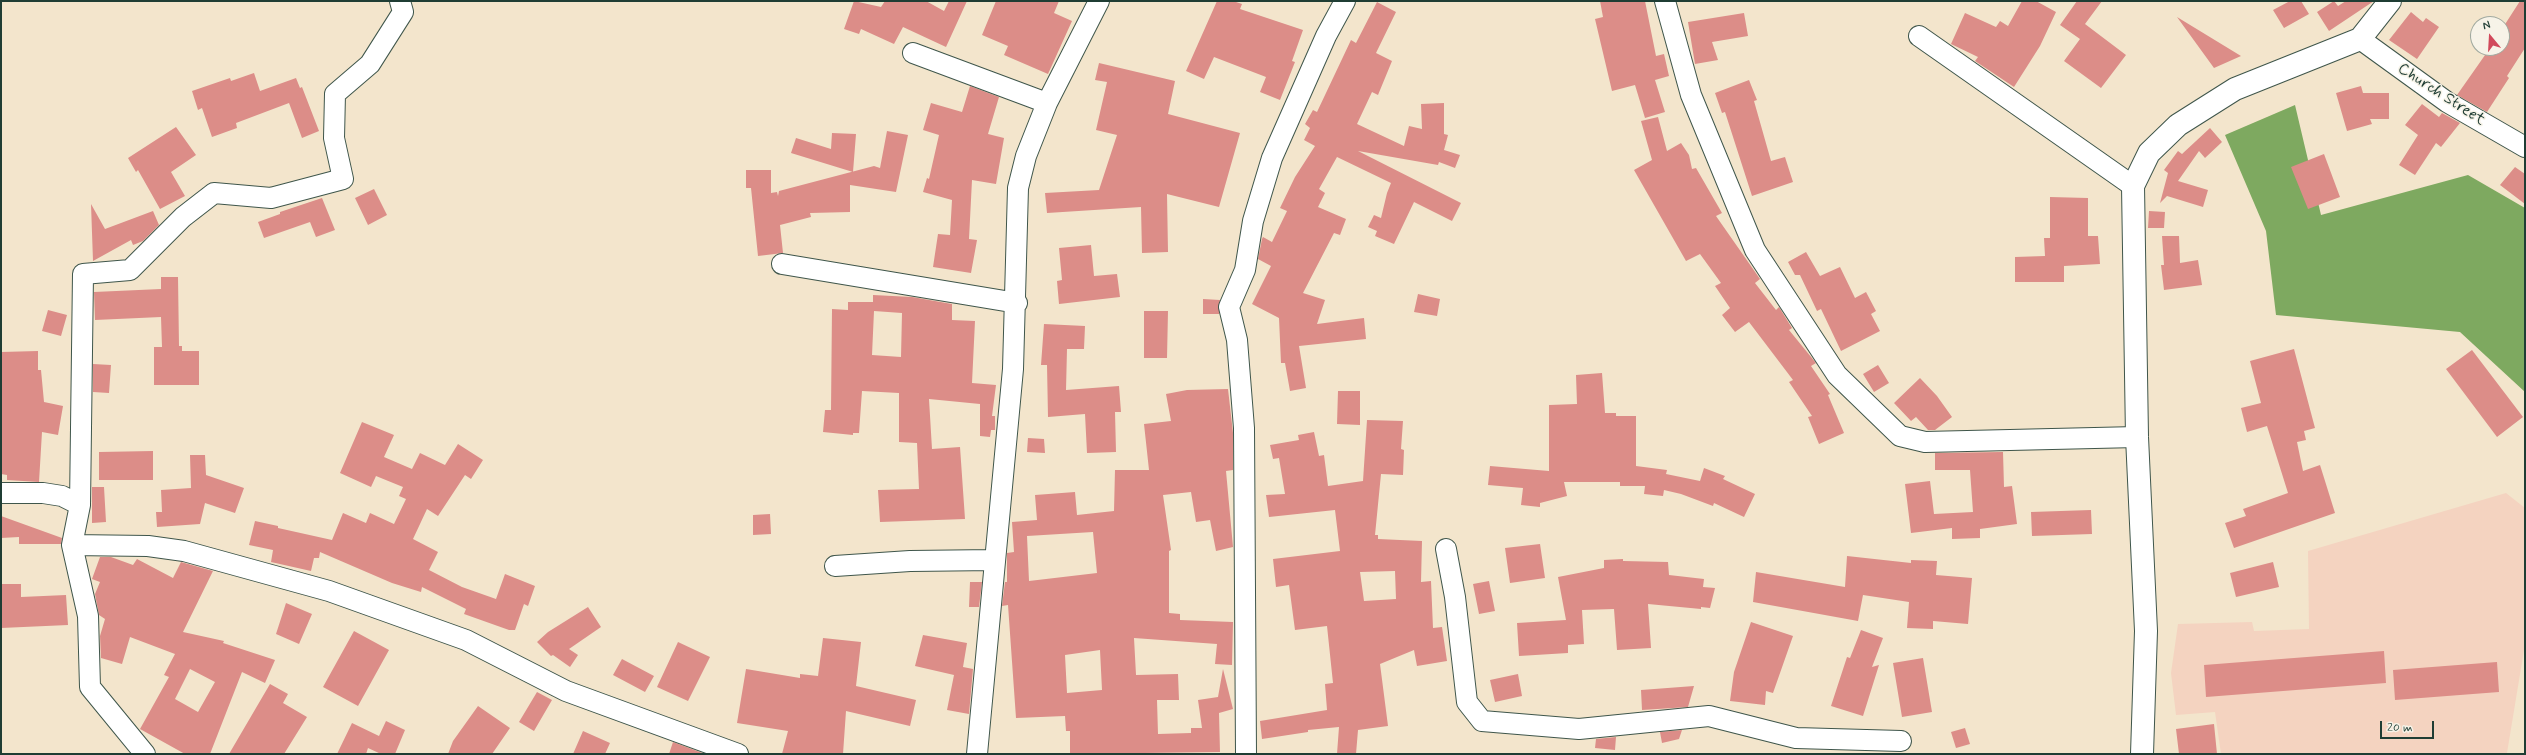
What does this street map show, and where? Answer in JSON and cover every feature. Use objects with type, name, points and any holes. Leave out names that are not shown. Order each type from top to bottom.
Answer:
[{"type":"street","points":[[145,754],[90,687],[88,616],[72,545],[80,505],[83,274],[130,270],[183,217],[214,194],[271,198],[343,179],[334,138],[335,94],[370,64],[403,12],[400,1]]},
{"type":"street","points":[[977,754],[1013,369],[1017,303],[1018,188],[1026,156],[1047,103],[1099,1]]},
{"type":"street","points":[[1246,754],[1244,428],[1237,340],[1229,307],[1245,270],[1253,221],[1272,158],[1326,36],[1345,1]]},
{"type":"street","points":[[1666,1],[1691,95],[1755,250],[1837,375],[1900,436],[1926,442],[2137,437]]},
{"type":"street","points":[[2142,754],[2146,631],[2137,437],[2133,186],[2149,153],[2178,124],[2235,89],[2360,39],[2390,1]]},
{"type":"street","points":[[1919,36],[2133,186]]},
{"type":"street","name":"Church Street","points":[[2360,39],[2447,102],[2525,147]]},
{"type":"street","points":[[913,53],[1047,103]]},
{"type":"street","points":[[782,264],[1017,303]]},
{"type":"street","points":[[1,493],[43,493],[62,496],[80,505]]},
{"type":"street","points":[[72,545],[148,546],[184,551],[329,591],[466,640],[566,691],[683,736],[738,754]]},
{"type":"street","points":[[1446,549],[1455,597],[1467,702],[1482,721],[1579,729],[1709,716],[1793,746],[1901,741]]},
{"type":"street","points":[[836,566],[910,561],[994,560]]},
{"type":"shaded area","points":[[2506,493],[2525,508],[2525,644],[2507,753],[2221,754],[2215,712],[2176,715],[2171,673],[2178,624],[2252,622],[2254,631],[2309,629],[2308,551]]},
{"type":"green space","points":[[2295,105],[2321,215],[2468,175],[2525,208],[2525,392],[2460,332],[2276,315],[2266,231],[2225,135]]},
{"type":"building","points":[[854,1],[881,7],[885,1],[926,1],[944,11],[949,1],[967,1],[946,47],[903,27],[894,44],[861,29],[859,34],[844,29]]},
{"type":"building","points":[[996,1],[1059,1],[1054,13],[1072,21],[1048,74],[1004,55],[1008,46],[982,35]]},
{"type":"building","points":[[1217,1],[1233,1],[1242,4],[1240,9],[1303,30],[1292,61],[1295,62],[1280,100],[1260,92],[1266,77],[1214,57],[1204,79],[1186,71]]},
{"type":"building","points":[[1600,1],[1645,1],[1656,56],[1664,54],[1669,76],[1655,80],[1665,112],[1645,118],[1635,85],[1612,91],[1595,19],[1603,17]]},
{"type":"building","points":[[2022,1],[2036,1],[2056,12],[2040,46],[2014,87],[1975,61],[1978,57],[1951,44],[1965,13],[1996,27],[2000,21],[2008,26]]},
{"type":"building","points":[[2077,1],[2102,1],[2085,24],[2126,55],[2101,88],[2064,61],[2080,39],[2060,25]]},
{"type":"building","points":[[2290,1],[2301,1],[2309,14],[2284,28],[2273,10]]},
{"type":"building","points":[[2334,1],[2338,6],[2346,1],[2374,1],[2329,31],[2317,12]]},
{"type":"building","points":[[2520,1],[2525,1],[2525,48],[2507,76],[2509,78],[2487,112],[2457,95],[2484,56],[2510,56],[2510,17]]},
{"type":"building","points":[[1377,2],[1396,12],[1376,53],[1392,61],[1378,95],[1372,92],[1357,124],[1404,146],[1409,126],[1422,129],[1421,104],[1444,103],[1444,134],[1448,135],[1444,150],[1460,155],[1455,168],[1439,162],[1438,165],[1358,151],[1461,203],[1452,221],[1414,202],[1394,244],[1375,236],[1377,231],[1368,227],[1374,215],[1381,218],[1391,183],[1337,157],[1319,189],[1325,193],[1318,207],[1346,219],[1340,235],[1334,233],[1303,293],[1325,300],[1317,324],[1364,318],[1366,339],[1299,346],[1306,388],[1290,391],[1285,363],[1281,363],[1279,318],[1252,304],[1271,266],[1258,259],[1262,239],[1263,237],[1272,242],[1287,211],[1280,208],[1295,177],[1315,146],[1304,140],[1310,128],[1305,124],[1313,110],[1317,112],[1351,40],[1356,43]]},
{"type":"building","points":[[2411,12],[2423,22],[2426,18],[2439,27],[2417,59],[2389,40]]},
{"type":"building","points":[[1744,13],[1748,36],[1712,42],[1718,60],[1695,64],[1688,22]]},
{"type":"building","points":[[2177,17],[2241,56],[2214,68]]},
{"type":"building","points":[[1099,63],[1175,81],[1168,114],[1240,133],[1219,207],[1167,194],[1168,252],[1142,253],[1141,207],[1047,213],[1045,193],[1099,190],[1117,135],[1096,130],[1107,82],[1095,80]]},
{"type":"building","points":[[254,73],[260,91],[296,78],[300,88],[302,87],[319,131],[302,138],[289,103],[236,123],[237,128],[212,137],[202,108],[198,110],[192,91],[230,78],[231,81]]},
{"type":"building","points":[[1749,80],[1757,100],[1754,101],[1771,161],[1785,157],[1793,182],[1752,196],[1725,112],[1722,113],[1715,93]]},
{"type":"building","points":[[970,86],[999,97],[988,134],[1004,138],[996,184],[972,180],[969,239],[977,240],[971,273],[933,267],[938,234],[950,235],[952,200],[923,192],[927,178],[929,179],[939,135],[923,130],[931,103],[962,112]]},
{"type":"building","points":[[2361,86],[2363,93],[2389,93],[2389,119],[2370,119],[2372,124],[2347,131],[2336,93]]},
{"type":"building","points":[[2422,104],[2439,117],[2442,113],[2460,123],[2441,147],[2436,143],[2415,175],[2399,165],[2418,135],[2405,125]]},
{"type":"building","points":[[1658,117],[1667,151],[1681,143],[1689,155],[1692,169],[1696,168],[1722,213],[1716,216],[1760,279],[1755,283],[1776,310],[1779,307],[1792,328],[1789,330],[1816,363],[1811,366],[1830,394],[1828,395],[1844,433],[1819,444],[1808,417],[1812,416],[1789,382],[1793,380],[1749,322],[1735,332],[1722,315],[1730,308],[1715,286],[1721,283],[1700,254],[1686,261],[1634,170],[1652,160],[1641,121]]},
{"type":"building","points":[[176,127],[196,155],[171,172],[185,196],[160,209],[138,170],[136,172],[128,158]]},
{"type":"building","points":[[2210,128],[2222,142],[2205,158],[2199,151],[2178,181],[2208,190],[2203,207],[2167,196],[2160,203],[2168,173],[2164,170],[2178,151],[2182,154]]},
{"type":"building","points":[[887,131],[908,135],[896,192],[850,185],[850,212],[810,213],[811,217],[780,225],[783,253],[758,256],[751,188],[746,188],[746,170],[771,170],[771,193],[777,192],[778,196],[779,191],[874,166],[880,168]]},
{"type":"building","points":[[832,133],[856,134],[853,172],[791,153],[796,138],[831,149]]},
{"type":"building","points":[[2324,154],[2340,197],[2308,209],[2291,167]]},
{"type":"building","points":[[2515,167],[2525,174],[2525,204],[2500,185]]},
{"type":"building","points":[[374,189],[387,215],[368,225],[355,198]]},
{"type":"building","points":[[2050,197],[2088,198],[2088,236],[2098,236],[2100,264],[2064,266],[2064,282],[2015,282],[2015,257],[2045,256],[2044,238],[2050,238]]},
{"type":"building","points":[[322,198],[335,230],[316,237],[310,222],[264,238],[258,222],[280,214],[280,212]]},
{"type":"building","points":[[91,204],[105,229],[153,211],[159,225],[143,241],[133,245],[131,240],[93,261]]},
{"type":"building","points":[[2149,211],[2165,212],[2164,228],[2148,228]]},
{"type":"building","points":[[2162,236],[2179,236],[2180,263],[2198,260],[2202,285],[2164,290],[2161,265],[2164,265]]},
{"type":"building","points":[[1091,245],[1094,276],[1117,274],[1120,297],[1059,304],[1057,281],[1062,280],[1059,248]]},
{"type":"building","points":[[1806,252],[1820,276],[1840,267],[1855,298],[1866,292],[1876,311],[1871,314],[1880,331],[1841,351],[1821,309],[1817,311],[1800,275],[1795,275],[1788,262]]},
{"type":"building","points":[[161,277],[178,277],[179,346],[182,346],[182,351],[199,351],[199,385],[154,385],[154,347],[162,347],[161,317],[95,320],[94,292],[161,289]]},
{"type":"building","points":[[1418,294],[1440,299],[1437,316],[1414,312]]},
{"type":"building","points":[[873,295],[912,297],[952,304],[952,320],[975,321],[972,383],[996,385],[992,416],[995,416],[995,430],[991,430],[990,437],[980,436],[980,404],[929,399],[932,449],[960,447],[965,519],[880,522],[878,490],[919,489],[917,443],[899,442],[899,393],[862,391],[859,433],[853,433],[853,435],[823,432],[825,410],[831,410],[832,309],[848,310],[848,302],[873,302]],"holes":[[[874,311],[902,313],[901,357],[872,355]]]},
{"type":"building","points":[[1203,299],[1220,300],[1219,314],[1203,314]]},
{"type":"building","points":[[48,310],[67,315],[61,336],[42,331]]},
{"type":"building","points":[[1144,311],[1168,311],[1167,358],[1144,358]]},
{"type":"building","points":[[1044,324],[1085,326],[1084,349],[1067,349],[1066,390],[1119,386],[1121,412],[1115,412],[1116,452],[1087,453],[1085,414],[1048,417],[1047,365],[1041,365]]},
{"type":"building","points":[[2294,349],[2315,428],[2304,431],[2306,440],[2297,442],[2303,471],[2320,465],[2335,513],[2234,548],[2225,523],[2246,516],[2243,509],[2288,493],[2267,426],[2247,432],[2241,408],[2261,403],[2250,361]]},
{"type":"building","points":[[2472,350],[2523,417],[2497,437],[2446,369]]},
{"type":"building","points":[[38,351],[38,370],[41,370],[44,402],[63,406],[58,435],[42,432],[39,482],[7,480],[7,475],[1,474],[1,352]]},
{"type":"building","points":[[93,364],[111,365],[109,393],[93,392]]},
{"type":"building","points":[[1878,365],[1889,383],[1874,392],[1863,374]]},
{"type":"building","points":[[1602,373],[1605,413],[1616,413],[1616,416],[1636,416],[1636,466],[1667,470],[1666,474],[1700,481],[1704,468],[1725,476],[1723,479],[1755,494],[1744,517],[1714,503],[1713,506],[1681,494],[1664,490],[1663,496],[1644,494],[1645,486],[1620,486],[1620,482],[1564,482],[1567,496],[1540,503],[1540,507],[1521,505],[1523,488],[1488,485],[1490,466],[1549,471],[1549,405],[1577,404],[1576,375]]},
{"type":"building","points":[[1920,378],[1937,396],[1952,417],[1935,430],[1928,430],[1916,417],[1911,421],[1894,403]]},
{"type":"building","points":[[1228,389],[1233,433],[1233,470],[1226,471],[1233,547],[1216,551],[1210,520],[1196,522],[1191,492],[1163,495],[1171,550],[1169,551],[1169,613],[1180,614],[1180,620],[1233,622],[1232,665],[1215,664],[1217,644],[1134,638],[1136,675],[1178,674],[1179,700],[1157,700],[1158,734],[1191,733],[1191,728],[1202,728],[1198,700],[1218,697],[1223,669],[1233,709],[1219,713],[1220,752],[1070,754],[1070,731],[1066,731],[1065,716],[1016,718],[1008,605],[1002,606],[1005,582],[1007,582],[1007,553],[1014,552],[1012,522],[1037,520],[1035,495],[1075,492],[1077,515],[1114,511],[1115,470],[1149,470],[1144,424],[1171,421],[1166,394],[1187,390]],"holes":[[[1093,532],[1097,573],[1029,581],[1027,536]],[[1100,650],[1102,690],[1067,693],[1065,655]]]},
{"type":"building","points":[[1338,391],[1360,391],[1360,425],[1337,424]]},
{"type":"building","points":[[1367,420],[1403,421],[1401,449],[1404,450],[1403,475],[1381,474],[1375,535],[1378,535],[1378,539],[1422,541],[1421,582],[1431,581],[1433,628],[1442,627],[1447,661],[1417,666],[1414,650],[1380,664],[1388,726],[1358,730],[1356,754],[1337,754],[1339,727],[1308,730],[1308,732],[1262,739],[1260,721],[1327,710],[1325,684],[1333,683],[1327,626],[1295,630],[1289,585],[1276,587],[1273,559],[1340,551],[1335,510],[1269,517],[1266,495],[1285,494],[1279,458],[1273,459],[1270,445],[1299,440],[1298,435],[1314,432],[1319,456],[1324,455],[1328,486],[1363,481]],"holes":[[[1395,571],[1396,599],[1364,601],[1360,572]]]},
{"type":"building","points":[[362,422],[394,435],[384,457],[412,469],[420,453],[445,465],[458,444],[483,460],[471,479],[465,475],[438,516],[427,509],[413,539],[438,552],[429,570],[462,587],[496,599],[505,574],[535,586],[528,606],[524,604],[515,630],[509,630],[464,614],[466,609],[422,587],[421,592],[392,583],[320,552],[319,558],[314,558],[311,571],[271,562],[273,550],[249,545],[255,521],[278,526],[278,528],[332,540],[343,513],[366,523],[370,513],[394,524],[406,499],[399,496],[403,487],[376,476],[371,487],[340,473]]},
{"type":"building","points":[[1028,438],[1044,439],[1045,453],[1027,452]]},
{"type":"building","points":[[153,451],[153,480],[99,480],[99,452]]},
{"type":"building","points":[[2003,452],[2004,487],[2012,486],[2017,524],[1980,529],[1980,538],[1952,539],[1952,528],[1911,533],[1905,484],[1930,481],[1934,514],[1973,512],[1970,470],[1935,470],[1935,453]]},
{"type":"building","points":[[190,455],[205,455],[206,475],[244,488],[235,513],[205,503],[200,524],[157,527],[156,512],[162,512],[161,490],[191,488]]},
{"type":"building","points":[[92,487],[104,487],[106,522],[92,523]]},
{"type":"building","points":[[2091,510],[2092,534],[2032,536],[2031,512]]},
{"type":"building","points":[[770,514],[771,534],[753,535],[753,515]]},
{"type":"building","points":[[1,516],[62,538],[61,544],[19,544],[19,537],[1,538]]},
{"type":"building","points":[[1540,544],[1545,578],[1510,583],[1505,548]]},
{"type":"building","points":[[1847,556],[1911,563],[1911,560],[1937,561],[1936,575],[1972,578],[1968,624],[1933,621],[1933,629],[1907,628],[1909,602],[1863,595],[1858,621],[1753,602],[1756,572],[1845,587]]},
{"type":"building","points":[[100,557],[111,557],[133,565],[137,559],[173,578],[181,562],[213,571],[183,632],[224,641],[223,643],[275,660],[265,683],[242,672],[210,754],[185,754],[140,729],[169,677],[164,675],[175,654],[130,637],[122,664],[101,658],[100,636],[105,619],[99,615],[95,594],[100,582],[92,579]],"holes":[[[190,669],[215,682],[198,712],[175,699]]]},
{"type":"building","points":[[1623,559],[1623,561],[1668,562],[1669,575],[1704,579],[1703,587],[1715,588],[1710,608],[1701,607],[1701,609],[1648,604],[1651,648],[1617,650],[1614,609],[1582,610],[1584,644],[1568,645],[1568,653],[1519,656],[1517,623],[1566,620],[1558,577],[1604,568],[1604,560]]},
{"type":"building","points":[[2273,562],[2279,587],[2236,597],[2230,573]]},
{"type":"building","points":[[1489,581],[1495,611],[1479,614],[1473,584]]},
{"type":"building","points":[[970,582],[982,582],[979,607],[969,607]]},
{"type":"building","points":[[1,584],[21,584],[21,597],[66,595],[68,625],[1,628]]},
{"type":"building","points":[[286,603],[312,614],[299,644],[276,634]]},
{"type":"building","points":[[588,607],[601,627],[569,649],[578,655],[570,667],[553,655],[551,656],[537,642],[548,632]]},
{"type":"building","points":[[1751,622],[1793,636],[1773,693],[1766,691],[1765,705],[1730,701],[1734,672]]},
{"type":"building","points":[[1861,630],[1883,638],[1872,667],[1879,665],[1863,716],[1831,706],[1847,657],[1850,658]]},
{"type":"building","points":[[354,631],[389,650],[358,706],[323,687]]},
{"type":"building","points":[[923,635],[967,643],[963,667],[973,669],[969,714],[947,710],[954,675],[915,666]]},
{"type":"building","points":[[823,638],[861,642],[856,686],[916,700],[910,726],[846,711],[843,754],[782,754],[788,731],[737,723],[746,669],[800,678],[800,674],[818,676]]},
{"type":"building","points":[[678,642],[710,657],[688,701],[657,687]]},
{"type":"building","points":[[2384,651],[2386,683],[2206,697],[2204,665]]},
{"type":"building","points":[[1923,658],[1932,712],[1902,717],[1893,663]]},
{"type":"building","points":[[622,659],[654,676],[645,692],[613,675]]},
{"type":"building","points":[[2497,662],[2499,692],[2395,700],[2393,670]]},
{"type":"building","points":[[1518,674],[1522,696],[1495,702],[1490,680]]},
{"type":"building","points":[[270,684],[288,694],[283,703],[307,717],[284,754],[229,754]]},
{"type":"building","points":[[1694,686],[1688,707],[1642,710],[1641,690]]},
{"type":"building","points":[[537,692],[552,700],[534,731],[519,722]]},
{"type":"building","points":[[478,706],[510,728],[492,754],[448,754],[453,741]]},
{"type":"building","points":[[386,721],[405,730],[395,754],[381,754],[368,748],[366,754],[337,754],[352,723],[379,736]]},
{"type":"building","points":[[2214,724],[2217,754],[2179,754],[2176,729]]},
{"type":"building","points":[[1965,728],[1970,744],[1956,748],[1951,732]]},
{"type":"building","points":[[1682,730],[1679,739],[1662,743],[1660,732]]},
{"type":"building","points":[[583,731],[610,743],[605,754],[573,754]]},
{"type":"building","points":[[1616,737],[1615,750],[1595,748],[1596,739]]},
{"type":"building","points":[[673,742],[705,754],[669,754]]}]
